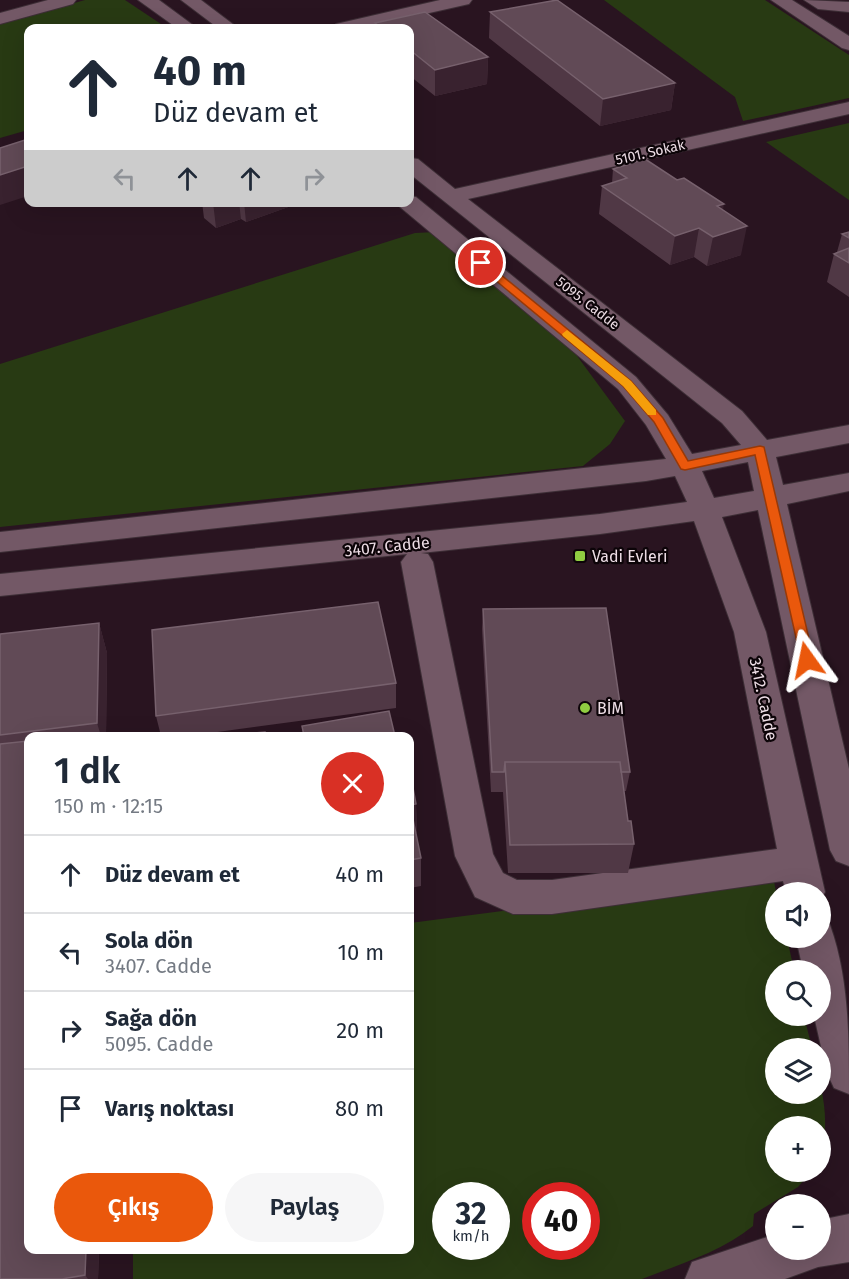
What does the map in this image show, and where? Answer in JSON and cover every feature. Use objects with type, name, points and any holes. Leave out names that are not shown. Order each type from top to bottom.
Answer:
[{"type":"street","points":[[0,19],[67,0]]},
{"type":"street","points":[[147,0],[182,24]]},
{"type":"street","points":[[190,0],[223,24]]},
{"type":"street","points":[[359,24],[463,0]]},
{"type":"street","points":[[780,0],[849,44]]},
{"type":"street","points":[[813,0],[824,5],[849,7]]},
{"type":"street","points":[[821,26],[849,21]]},
{"type":"street","name":"5101. Sokak","points":[[452,196],[849,108]]},
{"type":"street","name":"5095. Cadde","points":[[414,167],[732,417],[760,450]]},
{"type":"street","points":[[414,207],[627,383],[658,421],[685,466]]},
{"type":"street","points":[[0,542],[685,466],[849,434]]},
{"type":"street","points":[[760,450],[847,832]]},
{"type":"street","name":"3412. Cadde","points":[[685,466],[705,510],[750,632],[801,877]]},
{"type":"street","name":"3407. Cadde","points":[[0,585],[600,524],[705,510],[849,482]]},
{"type":"street","points":[[417,562],[474,856],[489,885],[513,897],[552,897],[801,877]]},
{"type":"street","points":[[818,948],[849,1073]]},
{"type":"street","points":[[831,1242],[849,1238]]},
{"type":"street","points":[[709,1279],[769,1260]]},
{"type":"green space","points":[[85,0],[125,0],[161,24],[24,24],[24,131],[0,138],[0,24]]},
{"type":"green space","points":[[604,0],[765,0],[849,55],[849,98],[743,121],[735,97]]},
{"type":"green space","points":[[849,123],[849,200],[766,142]]},
{"type":"green space","points":[[436,232],[552,322],[625,421],[610,444],[583,466],[0,527],[0,364],[415,233]]},
{"type":"green space","points":[[773,876],[774,882],[765,882],[765,948],[789,948],[792,960],[765,960],[765,1026],[806,1026],[810,1038],[765,1038],[765,1104],[824,1104],[825,1116],[765,1116],[765,1182],[802,1182],[787,1194],[765,1194],[765,1207],[754,1214],[753,1226],[728,1243],[700,1257],[642,1279],[133,1279],[133,1254],[414,1254],[414,922]]},
{"type":"building","points":[[557,0],[675,83],[603,99],[490,12]]},
{"type":"building","points":[[425,12],[488,57],[435,70],[414,53],[414,24],[375,23]]},
{"type":"building","points":[[24,140],[24,167],[0,175],[0,148]]},
{"type":"building","points":[[645,159],[677,180],[684,178],[724,204],[717,206],[747,226],[713,237],[699,228],[675,236],[602,186],[627,178],[613,169]]},
{"type":"building","points":[[849,248],[849,263],[834,254]]},
{"type":"building","points":[[378,602],[396,683],[156,716],[152,630]]},
{"type":"building","points":[[606,608],[630,772],[621,772],[620,762],[505,762],[504,772],[492,772],[483,609]]},
{"type":"building","points":[[99,623],[97,723],[0,735],[0,634]]},
{"type":"building","points":[[389,711],[394,732],[303,732],[302,726]]},
{"type":"building","points":[[24,741],[24,1254],[86,1254],[85,1275],[62,1279],[0,1279],[0,744]]},
{"type":"building","points":[[505,762],[620,762],[628,821],[631,821],[634,844],[510,845]]},
{"type":"building","points":[[414,824],[421,858],[414,859]]},
{"type":"slow traffic","points":[[567,334],[627,383],[652,413]]},
{"type":"place","name":"Vadi Evleri","points":[[580,556]]},
{"type":"place","name":"BİM","points":[[585,708]]},
{"type":"route","points":[[481,263],[627,383],[658,421],[685,466],[760,450],[807,660]]}]
